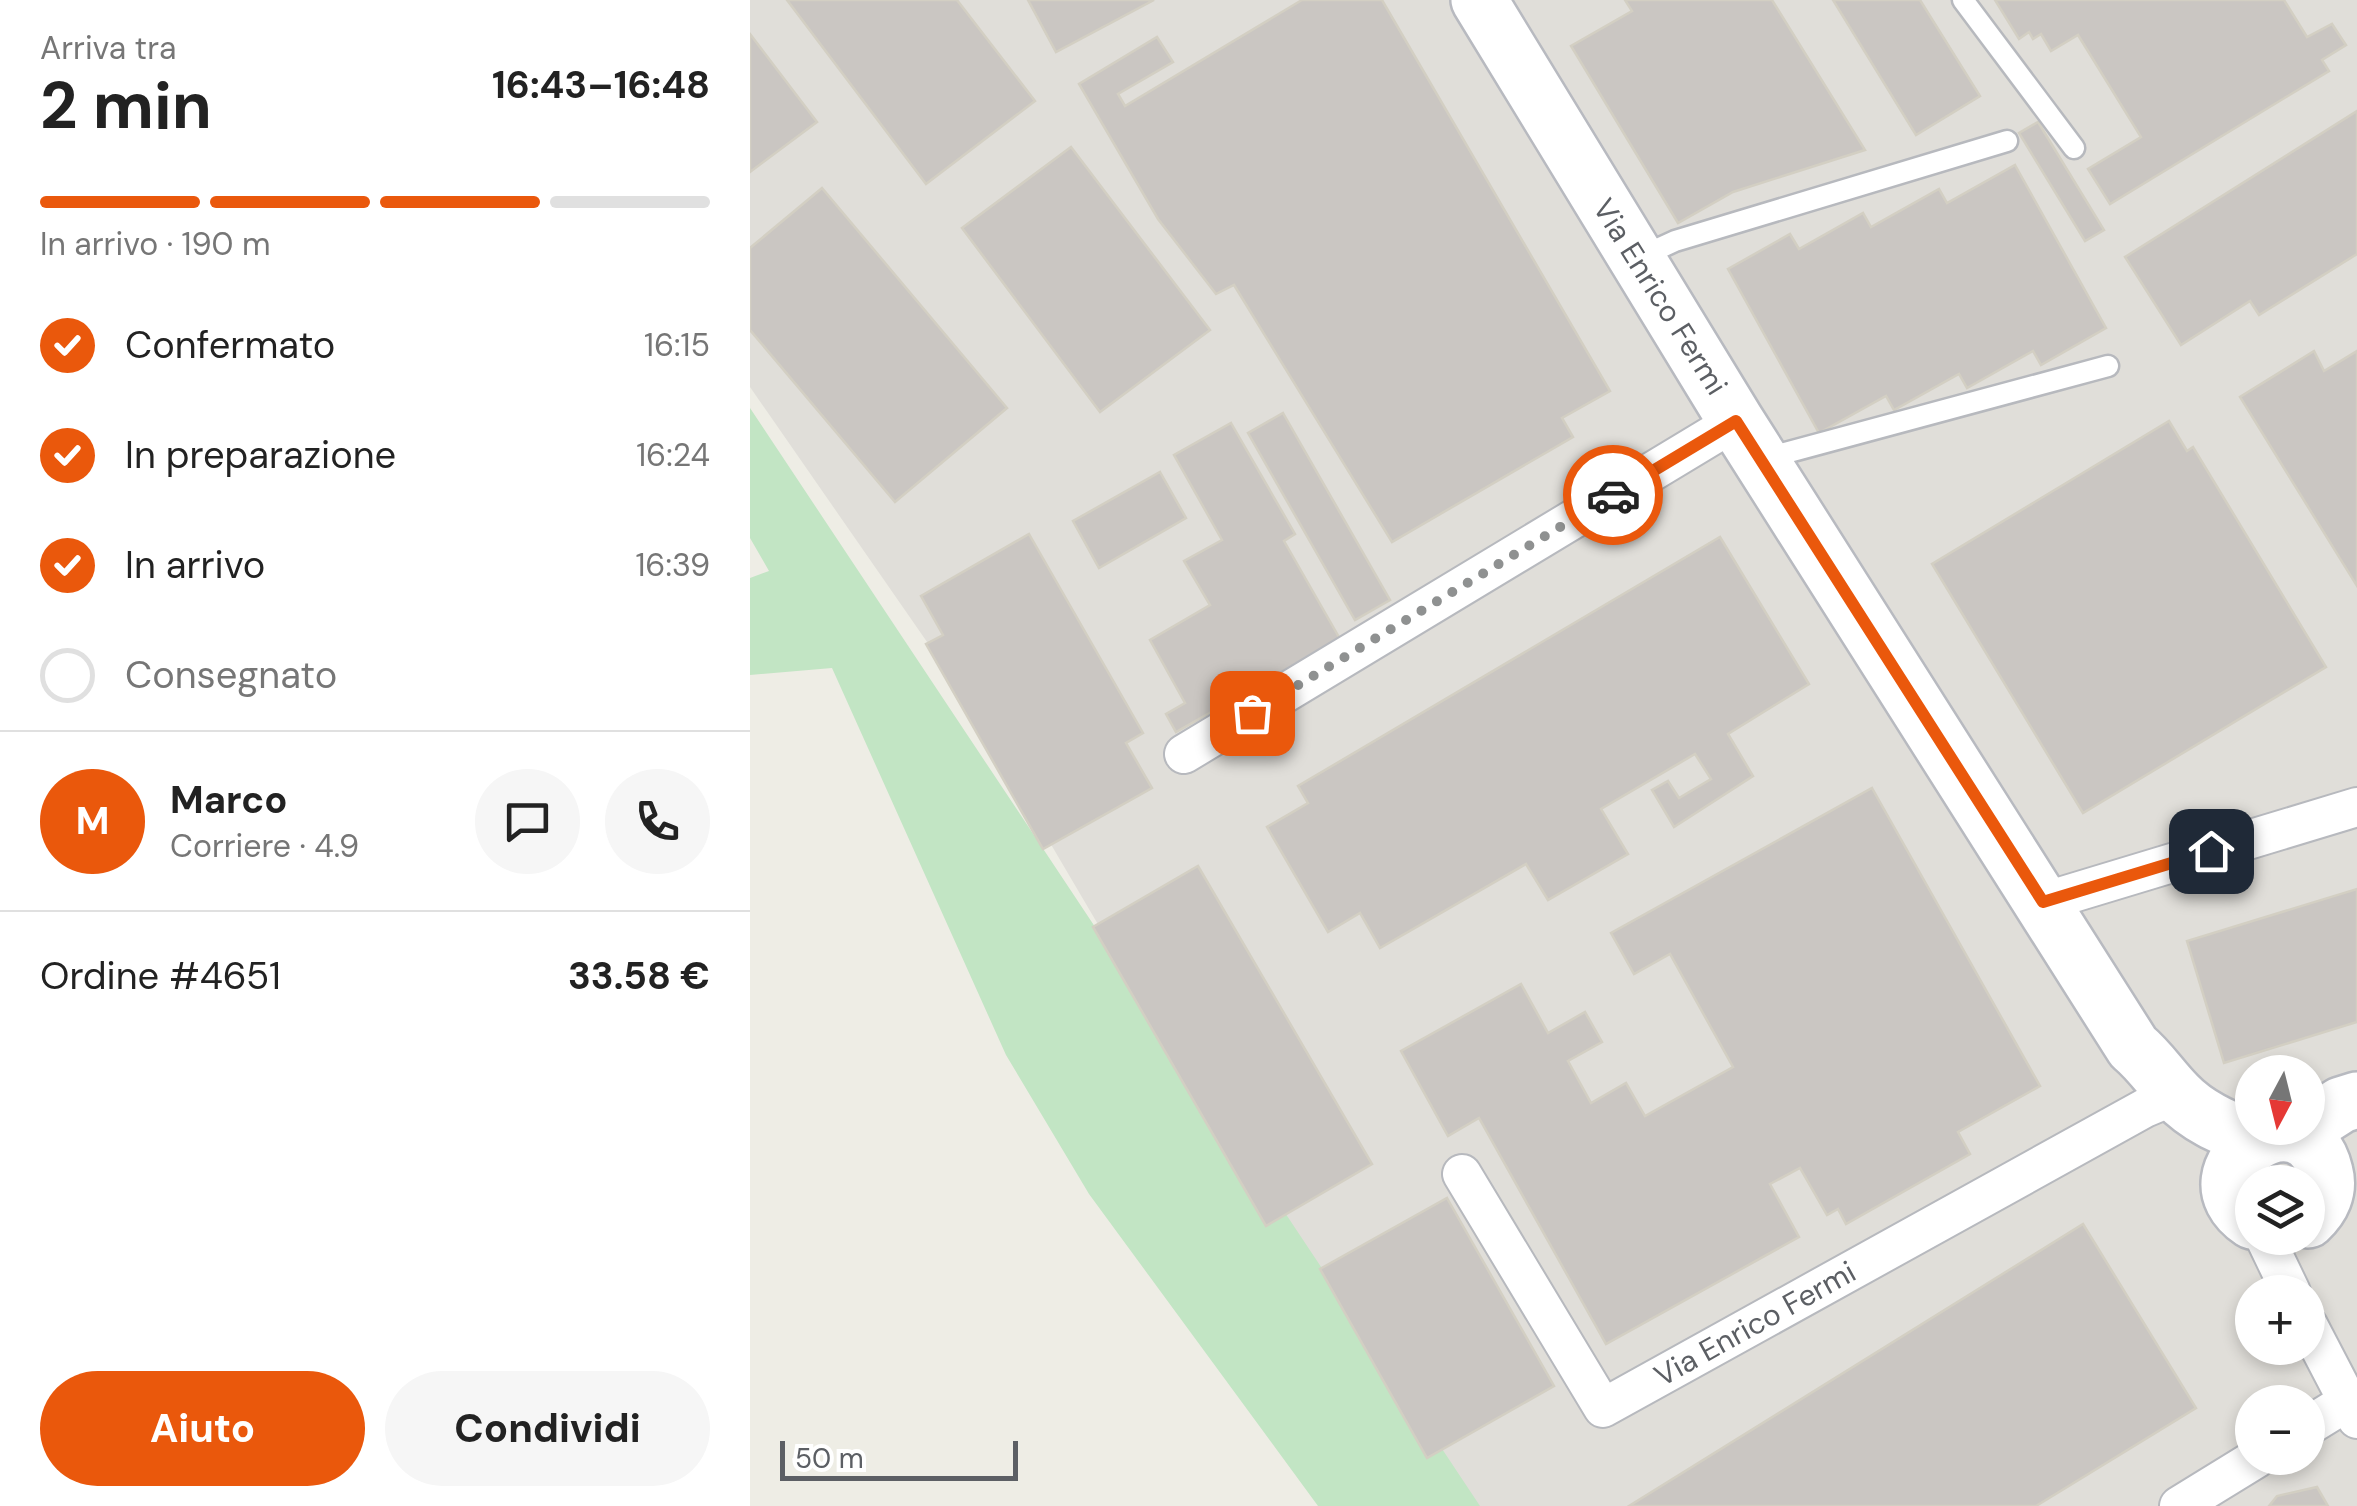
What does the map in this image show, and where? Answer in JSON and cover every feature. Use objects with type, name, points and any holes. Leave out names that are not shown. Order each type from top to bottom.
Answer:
[{"type":"street","name":"Via Enrico Fermi","points":[[1480,0],[1748,440],[2133,1047],[2154,1064],[2161,1101],[2235,1196]]},
{"type":"street","points":[[1184,754],[1748,440]]},
{"type":"street","points":[[2043,902],[2357,807]]},
{"type":"street","points":[[2325,1113],[2357,1100]]},
{"type":"street","name":"Via Enrico Fermi","points":[[2161,1101],[2205,1119],[2235,1124]]},
{"type":"street","name":"Via Enrico Fermi","points":[[1462,1174],[1603,1408],[2161,1101]]},
{"type":"street","points":[[2325,1187],[2357,1130]]},
{"type":"street","points":[[2238,1165],[2237,1159],[2264,1145]]},
{"type":"street","points":[[2307,1145],[2317,1153],[2317,1165]]},
{"type":"street","points":[[2325,1358],[2352,1410],[2325,1420]]},
{"type":"street","points":[[2179,1506],[2235,1472]]},
{"type":"lane","points":[[1963,0],[2074,148]]},
{"type":"lane","points":[[1636,259],[1676,240],[2007,141]]},
{"type":"lane","points":[[1748,440],[2108,366]]},
{"type":"shaded area","points":[[750,0],[2357,0],[2357,1506],[1468,1506],[1339,1334],[959,688],[750,387]]},
{"type":"green space","points":[[750,408],[1480,1506],[1318,1506],[1089,1194],[1006,1055],[832,668],[750,675],[750,578],[769,571],[750,538]]},
{"type":"building","points":[[787,0],[957,0],[1035,101],[926,184]]},
{"type":"building","points":[[1028,0],[1154,0],[1056,52]]},
{"type":"building","points":[[1302,0],[1382,0],[1610,391],[1562,418],[1573,437],[1392,542],[1234,285],[1216,294],[1158,219],[1079,84],[1157,37],[1173,62],[1118,94],[1125,106]]},
{"type":"building","points":[[1625,0],[1772,0],[1865,150],[1733,192],[1678,223],[1571,46],[1632,11]]},
{"type":"building","points":[[1833,0],[1920,0],[1980,96],[1916,135]]},
{"type":"building","points":[[1995,0],[2284,0],[2307,37],[2332,24],[2346,45],[2322,60],[2329,71],[2110,204],[2088,169],[2141,137],[2078,35],[2051,51],[2041,34],[2033,39],[2029,32],[2019,39]]},
{"type":"building","points":[[750,34],[817,122],[750,172]]},
{"type":"building","points":[[2357,111],[2357,254],[2259,315],[2250,301],[2181,345],[2125,257]]},
{"type":"building","points":[[2038,122],[2104,230],[2085,241],[2019,133]]},
{"type":"building","points":[[1071,147],[1210,330],[1100,412],[962,228]]},
{"type":"building","points":[[2015,165],[2106,328],[2041,365],[2033,351],[1967,388],[1959,374],[1894,410],[1886,396],[1819,433],[1728,269],[1790,234],[1799,249],[1863,213],[1871,227],[1939,189],[1947,203]]},
{"type":"building","points":[[822,188],[1007,408],[895,502],[750,330],[750,248]]},
{"type":"building","points":[[2314,351],[2324,371],[2357,351],[2357,586],[2240,397]]},
{"type":"building","points":[[1283,413],[1390,600],[1355,620],[1248,433]]},
{"type":"building","points":[[2169,421],[2187,451],[2193,447],[2326,667],[2083,813],[1932,564]]},
{"type":"building","points":[[1231,423],[1295,534],[1284,541],[1340,639],[1176,732],[1166,714],[1185,703],[1150,640],[1210,605],[1184,561],[1222,540],[1174,455]]},
{"type":"building","points":[[1160,472],[1186,518],[1099,568],[1073,521]]},
{"type":"building","points":[[1029,534],[1143,733],[1126,743],[1152,788],[1043,849],[926,644],[943,635],[921,596]]},
{"type":"building","points":[[1720,537],[1809,684],[1728,734],[1753,776],[1674,827],[1652,790],[1668,781],[1679,798],[1711,779],[1695,754],[1601,809],[1628,854],[1548,900],[1526,864],[1380,948],[1360,913],[1328,932],[1267,827],[1308,803],[1298,786]]},
{"type":"building","points":[[1872,788],[2040,1086],[1958,1132],[1970,1154],[1846,1224],[1838,1209],[1827,1215],[1800,1168],[1770,1184],[1799,1237],[1606,1344],[1479,1118],[1448,1136],[1401,1051],[1521,984],[1548,1033],[1585,1012],[1602,1042],[1568,1061],[1591,1103],[1626,1083],[1645,1116],[1733,1067],[1670,954],[1634,974],[1611,933]]},
{"type":"building","points":[[1198,866],[1372,1164],[1266,1226],[1093,927]]},
{"type":"building","points":[[2357,889],[2357,1022],[2250,1055],[2235,1055],[2235,1060],[2224,1063],[2187,941]]},
{"type":"building","points":[[1447,1198],[1554,1386],[1427,1458],[1320,1269]]},
{"type":"building","points":[[2083,1224],[2196,1408],[2036,1506],[1629,1506]]},
{"type":"building","points":[[2317,1487],[2328,1506],[2269,1506],[2277,1496]]},
{"type":"way so far","points":[[1252,713],[1613,495]]},
{"type":"route","points":[[1613,495],[1736,421],[2043,902],[2211,851]]}]
